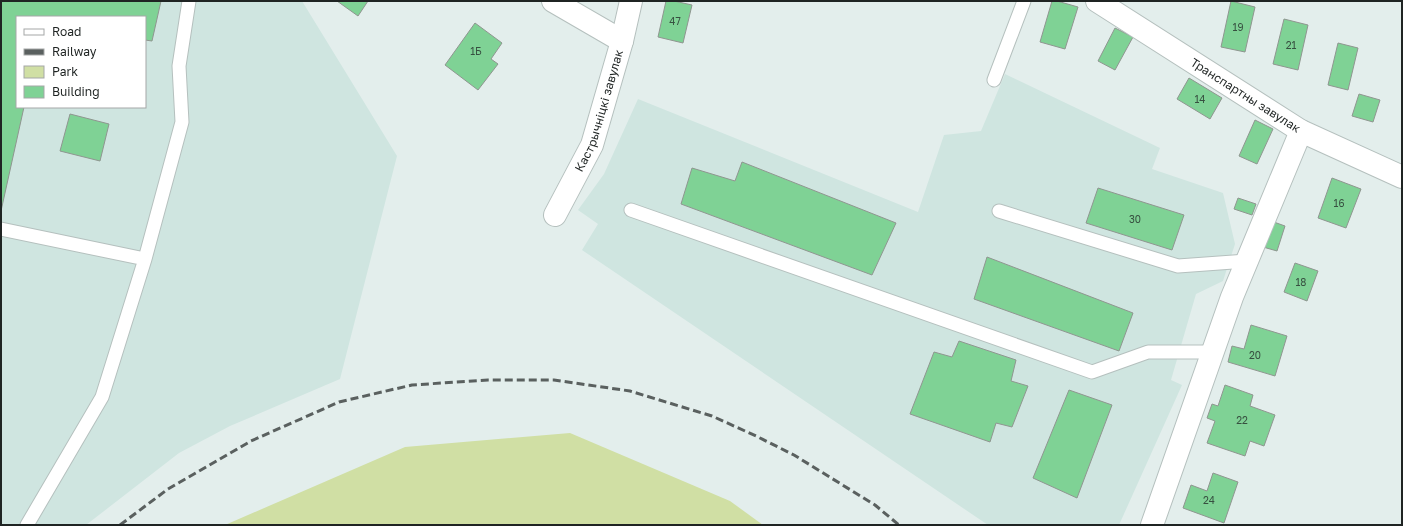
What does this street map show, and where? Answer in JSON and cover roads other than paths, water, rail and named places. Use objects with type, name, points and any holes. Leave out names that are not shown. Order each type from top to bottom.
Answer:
[{"type":"street","points":[[553,1],[622,41]]},
{"type":"street","name":"Кастрычніцкі завулак","points":[[555,215],[592,146],[622,41],[631,1]]},
{"type":"street","name":"Транспартны завулак","points":[[1097,1],[1301,130],[1402,177]]},
{"type":"street","points":[[1152,525],[1232,297],[1301,130]]},
{"type":"lane","points":[[27,525],[102,397],[145,259],[182,122],[179,66],[189,1]]},
{"type":"lane","points":[[994,80],[1024,1]]},
{"type":"lane","points":[[631,210],[1092,372],[1148,352],[1212,352]]},
{"type":"lane","points":[[1000,211],[1178,266],[1247,261]]},
{"type":"lane","points":[[1,229],[145,259]]},
{"type":"railway","points":[[120,525],[168,489],[251,441],[339,402],[412,385],[488,380],[554,380],[630,391],[712,416],[794,455],[875,505],[899,525]]}]
